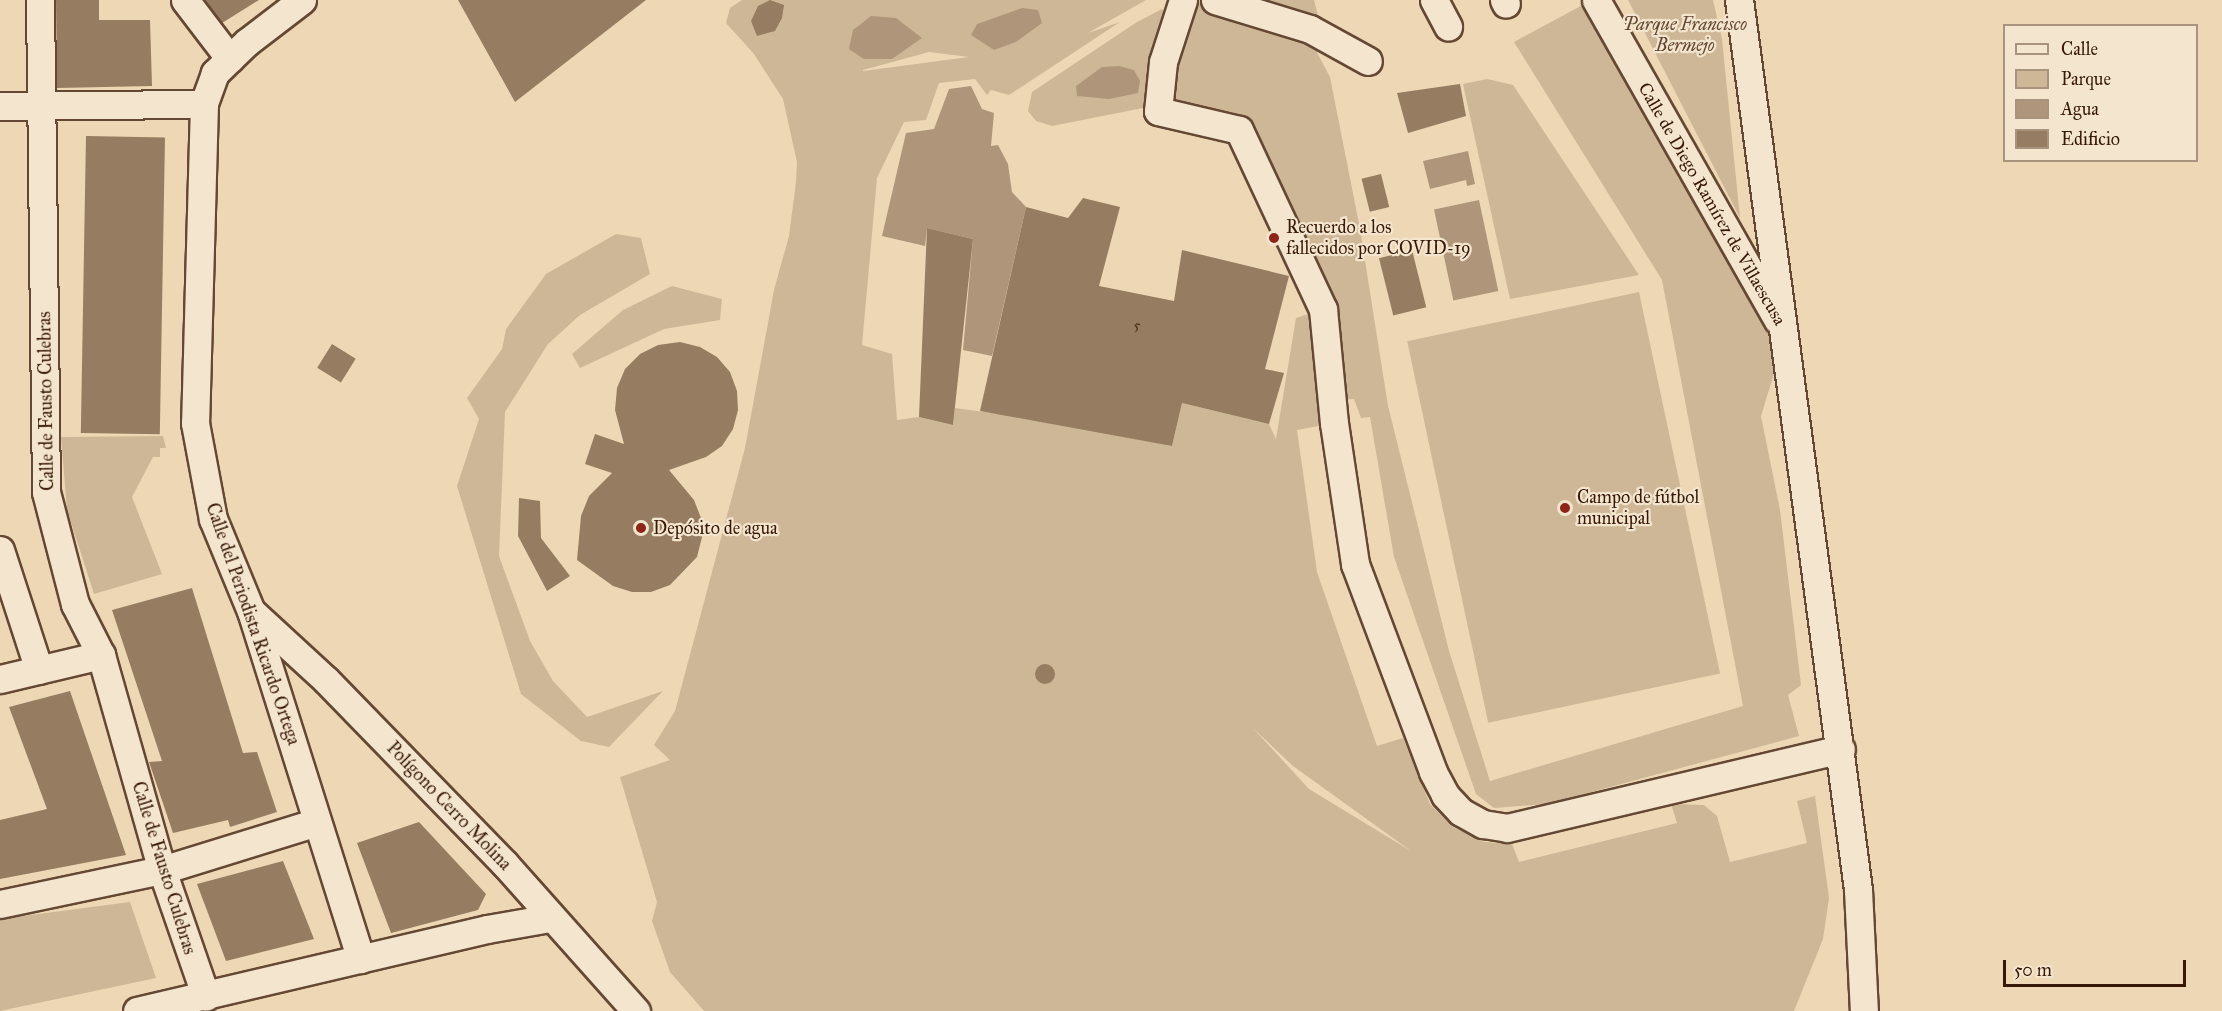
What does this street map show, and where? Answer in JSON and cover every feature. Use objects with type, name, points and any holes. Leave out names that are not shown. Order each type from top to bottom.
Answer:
[{"type":"street","name":"Calle de Fausto Culebras","points":[[40,0],[46,492],[75,604],[101,655],[162,870],[206,996]]},
{"type":"street","points":[[185,0],[230,59]]},
{"type":"street","name":"Calle del Periodista Ricardo Ortega","points":[[303,0],[230,59],[215,74],[204,104],[195,423],[213,519],[251,611],[361,959]]},
{"type":"street","points":[[1183,0],[1163,62],[1158,111],[1239,130],[1323,309],[1334,423],[1356,564],[1433,772],[1445,795],[1469,816],[1483,824],[1507,828],[1841,749]]},
{"type":"street","points":[[1215,0],[1310,29],[1368,61]]},
{"type":"street","points":[[1434,0],[1448,26]]},
{"type":"street","name":"Calle de Diego Ramírez de Villaescusa","points":[[1596,0],[1786,334]]},
{"type":"street","name":"Calle de Diego Ramírez de Villaescusa","points":[[1739,0],[1786,334]]},
{"type":"street","points":[[0,106],[204,104]]},
{"type":"street","points":[[1786,334],[1858,890],[1864,1011]]},
{"type":"street","points":[[0,550],[39,670]]},
{"type":"street","name":"Polígono Cerro Molina","points":[[251,611],[326,680],[481,838],[549,918],[636,1011]]},
{"type":"street","points":[[0,679],[101,655]]},
{"type":"street","points":[[0,904],[162,870],[317,822]]},
{"type":"street","points":[[137,1011],[549,918]]},
{"type":"green space","points":[[742,0],[1146,0],[1088,33],[1120,22],[1009,95],[991,90],[987,95],[975,79],[939,83],[926,120],[904,122],[877,178],[862,345],[892,354],[897,420],[919,417],[953,425],[955,408],[1014,416],[1167,420],[1166,445],[1172,446],[1182,403],[1269,424],[1276,439],[1296,318],[1323,309],[1239,131],[1158,111],[1183,0],[1314,0],[1320,23],[1312,43],[1330,77],[1360,229],[1388,406],[1449,651],[1490,781],[1743,706],[1662,280],[1514,42],[1592,0],[1786,334],[1761,416],[1780,510],[1801,685],[1788,695],[1799,736],[1547,804],[1494,808],[1476,794],[1394,557],[1370,417],[1361,418],[1354,399],[1338,400],[1334,423],[1297,430],[1317,572],[1377,746],[1403,738],[1430,804],[1453,827],[1484,842],[1512,844],[1519,862],[1677,823],[1671,804],[1704,805],[1717,816],[1730,862],[1807,843],[1797,801],[1815,796],[1829,898],[1823,939],[1794,1011],[704,1011],[670,972],[652,921],[657,902],[620,777],[670,760],[654,745],[675,711],[745,448],[774,290],[789,236],[797,162],[783,99],[754,54],[726,23],[730,8]],"holes":[[[929,52],[969,57],[863,71],[863,70]],[[1253,728],[1293,766],[1411,851],[1309,789]]]},
{"type":"green space","name":"Parque Francisco Bermejo","points":[[1628,0],[1713,0],[1722,39],[1740,218]]},
{"type":"green space","points":[[1162,9],[1170,18],[1148,107],[1052,126],[1036,121],[1028,111],[1032,92],[1137,22]]},
{"type":"green space","points":[[1487,79],[1513,85],[1639,275],[1510,299],[1463,84]]},
{"type":"green space","points":[[616,234],[641,238],[650,274],[580,315],[548,344],[505,412],[499,556],[530,641],[553,681],[587,717],[663,691],[609,747],[581,741],[521,694],[457,486],[479,419],[467,398],[502,349],[506,329],[546,274]]},
{"type":"green space","points":[[672,286],[722,299],[720,320],[664,329],[580,368],[572,354],[623,310]]},
{"type":"green space","name":"Campo de fútbol municipal","points":[[1639,292],[1720,673],[1488,723],[1407,341]]},
{"type":"green space","points":[[163,436],[166,448],[160,448],[160,457],[153,457],[132,497],[162,574],[94,594],[67,510],[61,437]]},
{"type":"green space","points":[[130,902],[156,978],[0,1011],[0,919]]},
{"type":"water","points":[[1022,8],[1038,10],[1042,23],[1016,42],[994,50],[971,35],[977,24]]},
{"type":"water","points":[[871,16],[896,18],[922,38],[892,59],[864,59],[849,49],[853,30]]},
{"type":"water","points":[[1119,66],[1134,70],[1140,81],[1138,93],[1109,99],[1077,96],[1076,86],[1102,67]]},
{"type":"water","points":[[971,86],[982,109],[994,113],[991,146],[998,145],[1008,164],[1012,192],[1026,207],[992,356],[963,350],[973,239],[927,228],[925,246],[882,236],[906,133],[934,129],[949,89]]},
{"type":"water","points":[[1468,151],[1475,184],[1467,186],[1466,180],[1430,189],[1423,161]]},
{"type":"water","points":[[1479,200],[1498,291],[1453,301],[1434,210]]},
{"type":"building","points":[[56,0],[99,0],[99,20],[150,20],[152,86],[57,88]]},
{"type":"building","points":[[205,0],[259,0],[222,23]]},
{"type":"building","points":[[458,0],[646,0],[515,102]]},
{"type":"building","points":[[770,0],[784,5],[782,18],[775,31],[757,36],[751,21],[758,6]]},
{"type":"building","points":[[1460,84],[1466,116],[1408,133],[1397,93]]},
{"type":"building","points":[[86,136],[165,137],[160,434],[81,433]]},
{"type":"building","points":[[1381,174],[1389,207],[1370,212],[1362,179]]},
{"type":"building","points":[[1083,198],[1120,207],[1099,286],[1174,301],[1182,250],[1289,276],[1265,369],[1284,373],[1269,424],[1182,403],[1172,446],[980,411],[1026,207],[1068,218]]},
{"type":"building","points":[[927,228],[973,239],[953,425],[919,417]]},
{"type":"building","points":[[1412,250],[1426,307],[1393,315],[1379,258]]},
{"type":"building","points":[[680,342],[700,347],[717,357],[730,372],[737,391],[738,410],[733,429],[722,446],[706,457],[669,470],[694,500],[701,518],[702,537],[697,557],[670,585],[651,592],[632,592],[613,586],[577,560],[581,516],[589,496],[612,473],[585,464],[595,434],[624,444],[615,410],[617,388],[625,369],[640,354],[658,345]]},
{"type":"building","points":[[332,344],[356,359],[341,383],[317,368]]},
{"type":"building","points":[[519,498],[540,501],[541,538],[570,576],[547,591],[518,536]]},
{"type":"building","points":[[192,588],[243,753],[257,752],[277,812],[230,827],[228,820],[173,833],[149,762],[162,761],[112,610]]},
{"type":"building","points":[[1045,664],[1052,667],[1055,674],[1052,681],[1045,684],[1038,681],[1035,674],[1038,667]]},
{"type":"building","points":[[70,691],[126,855],[0,879],[0,820],[47,809],[9,707]]},
{"type":"building","points":[[419,822],[486,894],[478,910],[391,933],[357,843]]},
{"type":"building","points":[[283,861],[314,939],[226,961],[197,884]]},
{"type":"place","name":"Recuerdo a los fallecidos por COVID-19","points":[[1274,238]]},
{"type":"place","name":"Campo de fútbol municipal","points":[[1565,508]]},
{"type":"place","name":"Depósito de agua","points":[[641,528]]}]
